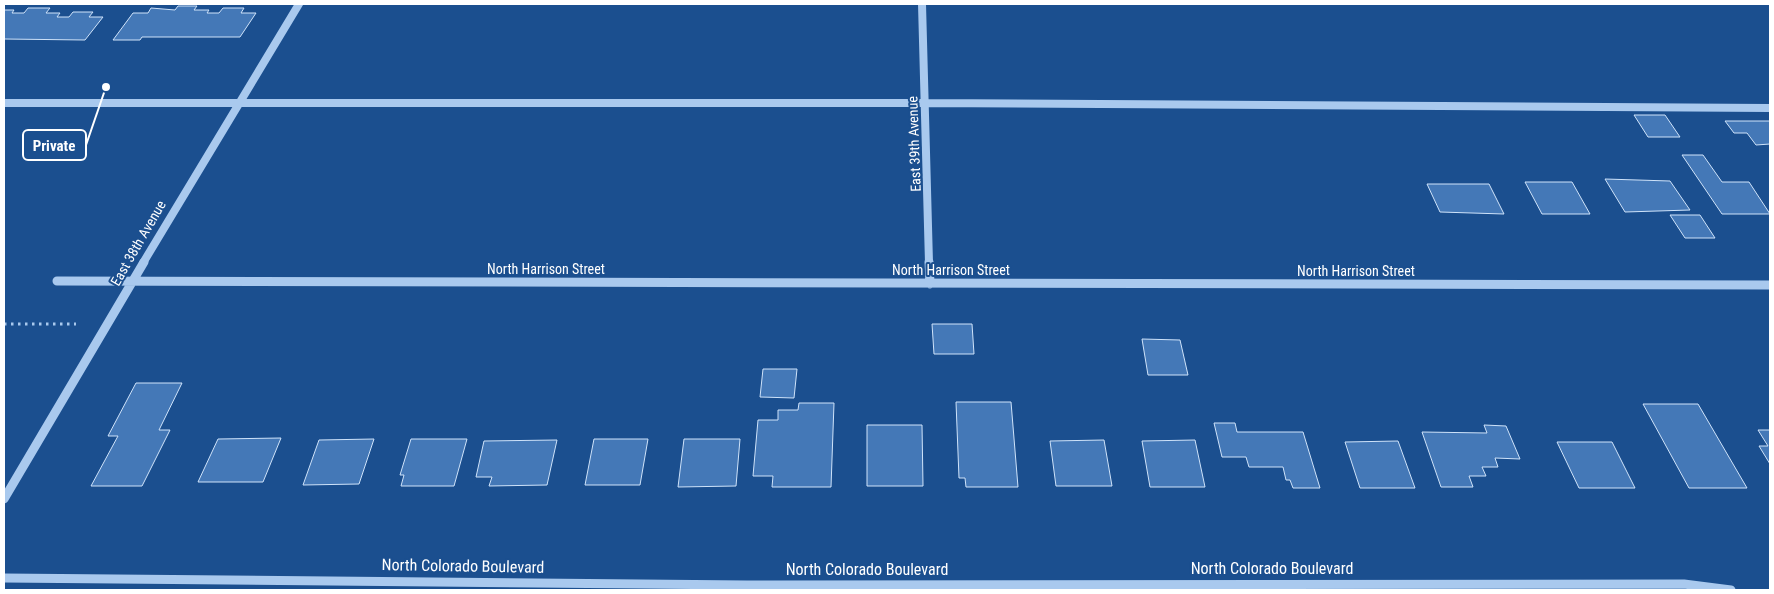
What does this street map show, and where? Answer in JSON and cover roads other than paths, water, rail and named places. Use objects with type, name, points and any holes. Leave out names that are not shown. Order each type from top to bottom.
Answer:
[{"type":"street","name":"East 38th Avenue","points":[[4,499],[236,104],[299,4]]},
{"type":"street","name":"East 39th Avenue","points":[[922,4],[930,284]]},
{"type":"street","points":[[4,103],[925,103],[1770,108]]},
{"type":"street","points":[[57,281],[132,282]]},
{"type":"street","name":"North Harrison Street","points":[[132,282],[1770,285]]},
{"type":"street","name":"North Colorado Boulevard","points":[[4,578],[747,585],[1684,584],[1731,590]]},
{"type":"place","name":"Private","points":[[106,87]]}]
